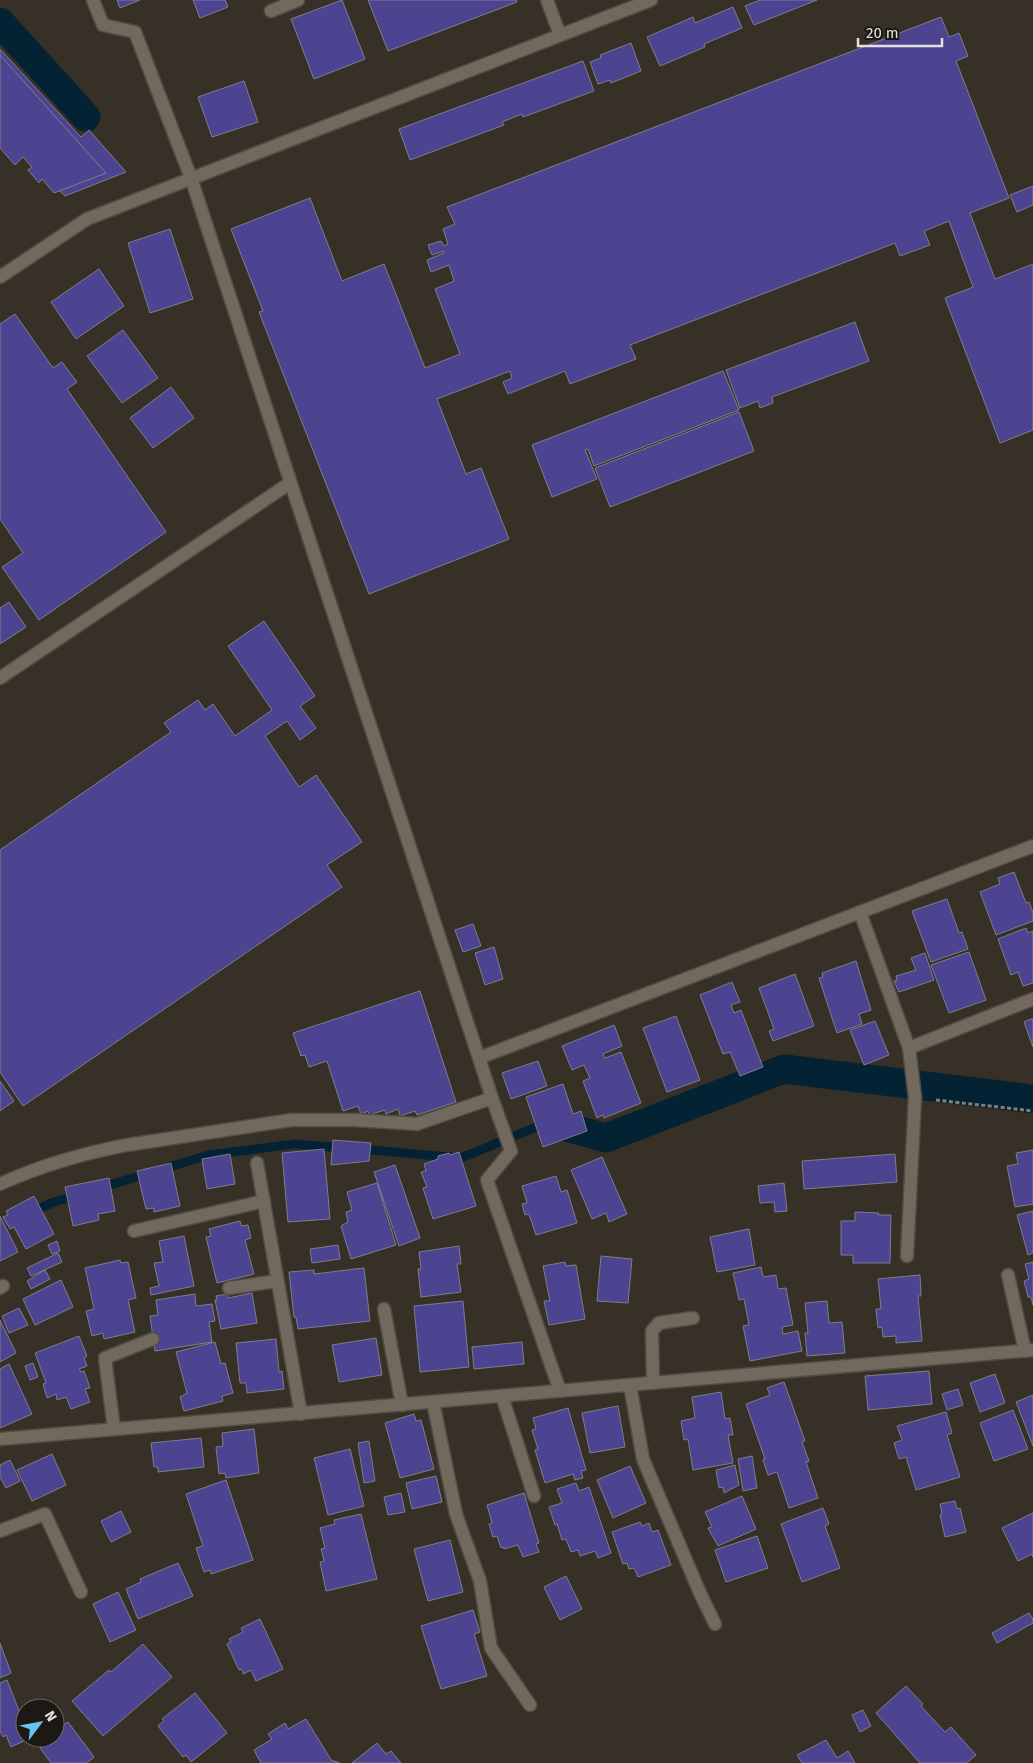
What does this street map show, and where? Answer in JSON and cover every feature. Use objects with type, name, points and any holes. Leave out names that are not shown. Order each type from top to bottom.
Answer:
[{"type":"street","points":[[93,0],[103,25],[135,32],[190,178],[478,1058],[511,1152],[486,1180],[560,1391]]},
{"type":"street","points":[[271,11],[298,0]]},
{"type":"street","points":[[547,0],[560,35]]},
{"type":"street","points":[[0,276],[87,219],[651,0]]},
{"type":"street","points":[[0,678],[290,483]]},
{"type":"street","points":[[478,1058],[1033,846]]},
{"type":"street","points":[[860,912],[909,1048],[915,1097],[907,1256]]},
{"type":"street","points":[[909,1048],[1033,999]]},
{"type":"street","points":[[0,1184],[17,1176],[103,1149],[127,1144],[291,1120],[354,1120],[416,1124],[492,1098]]},
{"type":"street","points":[[257,1163],[301,1414]]},
{"type":"street","points":[[134,1231],[264,1201]]},
{"type":"street","points":[[0,1439],[1029,1351],[1008,1275]]},
{"type":"street","points":[[229,1288],[277,1281]]},
{"type":"street","points":[[384,1309],[402,1405]]},
{"type":"street","points":[[653,1383],[652,1330],[658,1322],[692,1318]]},
{"type":"street","points":[[114,1429],[105,1358],[153,1339]]},
{"type":"street","points":[[630,1385],[643,1459],[715,1624]]},
{"type":"street","points":[[502,1396],[534,1496]]},
{"type":"street","points":[[433,1402],[456,1514],[480,1581],[491,1648],[530,1705]]},
{"type":"street","points":[[0,1531],[45,1514],[81,1592]]},
{"type":"path","points":[[915,1097],[1033,1111]]},
{"type":"building","points":[[117,0],[140,0],[120,8]]},
{"type":"building","points":[[193,0],[225,0],[228,7],[200,18]]},
{"type":"building","points":[[342,0],[365,59],[314,79],[291,19]]},
{"type":"building","points":[[368,0],[516,0],[517,2],[388,51]]},
{"type":"building","points":[[760,0],[817,0],[754,25],[745,6]]},
{"type":"building","points":[[733,7],[742,28],[704,44],[705,47],[660,66],[647,37],[693,17],[695,23]]},
{"type":"building","points":[[941,17],[949,37],[959,33],[968,56],[956,61],[1009,198],[970,213],[995,279],[1033,264],[1033,430],[1000,443],[945,298],[973,287],[949,221],[924,231],[930,245],[900,256],[895,243],[630,345],[636,359],[570,384],[565,371],[508,394],[503,382],[512,378],[510,371],[437,399],[466,474],[481,468],[509,539],[369,594],[259,312],[263,311],[231,229],[310,198],[342,281],[384,264],[425,368],[460,354],[435,289],[454,281],[449,265],[431,272],[427,260],[444,253],[444,251],[432,255],[428,245],[441,241],[444,246],[448,244],[443,229],[455,224],[447,207]]},
{"type":"building","points":[[631,43],[641,71],[611,83],[610,80],[598,84],[590,62],[601,58],[600,55]]},
{"type":"building","points":[[0,49],[81,137],[89,130],[126,172],[65,196],[42,174],[0,127]]},
{"type":"building","points":[[0,55],[106,173],[54,193],[42,179],[39,183],[28,170],[32,167],[23,157],[15,165],[0,148]]},
{"type":"building","points":[[583,61],[594,91],[523,117],[522,114],[502,122],[504,125],[410,160],[399,129]]},
{"type":"building","points":[[244,81],[258,122],[212,137],[198,97]]},
{"type":"building","points":[[1033,186],[1033,205],[1017,212],[1010,195]]},
{"type":"building","points":[[170,229],[193,299],[150,313],[128,243]]},
{"type":"building","points":[[99,269],[124,306],[76,339],[51,302]]},
{"type":"building","points":[[15,314],[53,368],[62,362],[77,382],[67,389],[166,532],[39,620],[2,567],[23,553],[0,519],[0,324]]},
{"type":"building","points":[[855,322],[869,361],[772,397],[773,403],[760,408],[758,401],[740,408],[726,370]]},
{"type":"building","points":[[123,330],[158,378],[122,403],[87,356]]},
{"type":"building","points":[[723,371],[739,410],[594,466],[588,449],[585,450],[597,479],[552,497],[532,445]]},
{"type":"building","points":[[171,387],[194,418],[153,448],[130,418]]},
{"type":"building","points":[[739,412],[754,451],[610,507],[595,468]]},
{"type":"building","points":[[9,602],[26,627],[0,644],[0,608]]},
{"type":"building","points":[[264,621],[315,696],[300,706],[316,728],[300,740],[287,721],[265,736],[299,787],[316,775],[362,842],[327,865],[342,887],[23,1106],[0,1072],[0,850],[171,732],[164,723],[198,700],[205,710],[213,704],[235,736],[272,710],[228,646]]},
{"type":"building","points":[[1014,872],[1026,903],[1029,902],[1033,913],[1033,921],[996,935],[980,892],[1000,884],[998,878]]},
{"type":"building","points":[[947,899],[959,933],[962,932],[968,949],[931,962],[912,911]]},
{"type":"building","points":[[473,924],[481,946],[463,952],[455,930]]},
{"type":"building","points":[[1026,928],[1028,933],[1033,931],[1033,983],[1023,986],[1018,972],[1011,975],[998,939]]},
{"type":"building","points":[[494,947],[503,979],[485,985],[475,953]]},
{"type":"building","points":[[969,952],[986,1000],[949,1013],[931,965]]},
{"type":"building","points":[[925,953],[934,980],[899,992],[894,981],[897,980],[896,976],[916,970],[911,958]]},
{"type":"building","points":[[856,961],[871,1010],[859,1014],[862,1024],[837,1033],[819,978],[823,977],[822,973]]},
{"type":"building","points":[[795,974],[814,1026],[773,1041],[769,1031],[774,1029],[759,988]]},
{"type":"building","points":[[732,982],[740,1002],[731,1005],[734,1013],[741,1010],[763,1067],[740,1076],[730,1052],[723,1054],[700,995]]},
{"type":"building","points":[[420,991],[456,1102],[417,1115],[415,1111],[400,1116],[398,1109],[386,1114],[385,1110],[369,1115],[368,1111],[361,1114],[358,1106],[343,1111],[327,1061],[309,1067],[305,1055],[301,1056],[293,1033]]},
{"type":"building","points":[[676,1016],[700,1080],[667,1092],[643,1028]]},
{"type":"building","points":[[1033,1019],[1033,1047],[1024,1022]]},
{"type":"building","points":[[875,1021],[889,1055],[864,1065],[850,1030]]},
{"type":"building","points":[[614,1025],[622,1046],[603,1054],[605,1058],[621,1052],[641,1103],[604,1118],[603,1115],[597,1118],[583,1081],[590,1078],[584,1065],[572,1070],[562,1046]]},
{"type":"building","points":[[538,1061],[547,1086],[511,1099],[502,1073]]},
{"type":"building","points":[[0,1081],[14,1101],[0,1111]]},
{"type":"building","points":[[563,1084],[573,1114],[581,1111],[587,1131],[543,1147],[526,1097]]},
{"type":"building","points":[[333,1140],[371,1143],[369,1161],[331,1165]]},
{"type":"building","points":[[324,1149],[330,1219],[288,1222],[282,1153]]},
{"type":"building","points":[[1033,1150],[1033,1204],[1015,1207],[1007,1166],[1018,1164],[1016,1153]]},
{"type":"building","points":[[459,1152],[476,1206],[433,1219],[423,1188],[427,1187],[421,1172],[426,1171],[424,1164],[438,1159],[438,1156]]},
{"type":"building","points":[[230,1154],[235,1184],[207,1189],[202,1159]]},
{"type":"building","points":[[895,1154],[897,1182],[804,1189],[802,1161]]},
{"type":"building","points":[[602,1157],[627,1214],[609,1222],[606,1213],[592,1219],[571,1170]]},
{"type":"building","points":[[171,1163],[180,1206],[154,1212],[154,1208],[146,1209],[137,1171]]},
{"type":"building","points":[[395,1165],[420,1238],[399,1246],[374,1172]]},
{"type":"building","points":[[556,1176],[561,1192],[567,1190],[577,1223],[536,1235],[529,1214],[525,1215],[522,1204],[527,1203],[522,1186]]},
{"type":"building","points":[[109,1178],[115,1211],[98,1214],[99,1220],[73,1226],[65,1187]]},
{"type":"building","points":[[377,1183],[396,1245],[351,1259],[341,1226],[348,1222],[346,1212],[352,1210],[347,1192]]},
{"type":"building","points":[[784,1183],[787,1211],[775,1212],[774,1202],[760,1203],[758,1186]]},
{"type":"building","points":[[34,1196],[54,1234],[26,1249],[14,1227],[10,1229],[3,1217],[8,1215],[6,1211]]},
{"type":"building","points":[[1033,1211],[1033,1253],[1028,1255],[1017,1215]]},
{"type":"building","points":[[855,1212],[891,1215],[890,1263],[853,1263],[853,1255],[841,1255],[841,1221],[855,1221]]},
{"type":"building","points":[[0,1216],[18,1252],[0,1261]]},
{"type":"building","points":[[240,1221],[241,1226],[248,1225],[251,1238],[245,1240],[254,1274],[217,1283],[206,1237],[211,1236],[209,1229]]},
{"type":"building","points":[[749,1229],[755,1265],[717,1272],[710,1237]]},
{"type":"building","points":[[184,1236],[194,1286],[151,1295],[150,1288],[159,1286],[154,1263],[163,1262],[159,1241]]},
{"type":"building","points":[[57,1241],[60,1251],[52,1254],[48,1245]]},
{"type":"building","points":[[338,1245],[340,1259],[312,1263],[310,1249]]},
{"type":"building","points":[[459,1246],[461,1264],[457,1264],[461,1292],[421,1297],[418,1269],[421,1269],[419,1252]]},
{"type":"building","points":[[58,1253],[62,1262],[31,1276],[27,1268]]},
{"type":"building","points":[[601,1256],[632,1259],[628,1303],[597,1301]]},
{"type":"building","points":[[120,1260],[121,1263],[128,1262],[136,1298],[128,1300],[135,1332],[104,1339],[103,1333],[92,1336],[86,1311],[94,1309],[85,1268]]},
{"type":"building","points":[[565,1262],[566,1266],[576,1265],[585,1319],[549,1325],[544,1301],[550,1301],[543,1266]]},
{"type":"building","points":[[1033,1262],[1033,1305],[1031,1297],[1028,1297],[1024,1281],[1029,1279],[1025,1264]]},
{"type":"building","points":[[761,1267],[763,1277],[776,1275],[778,1289],[786,1288],[793,1325],[782,1327],[783,1334],[798,1331],[802,1351],[750,1361],[743,1326],[749,1325],[744,1299],[739,1300],[733,1273]]},
{"type":"building","points":[[364,1268],[370,1321],[298,1329],[296,1317],[294,1317],[289,1272],[314,1270],[314,1274]]},
{"type":"building","points":[[45,1270],[50,1279],[31,1289],[27,1281]]},
{"type":"building","points":[[920,1275],[921,1296],[918,1296],[922,1341],[896,1343],[896,1336],[883,1337],[882,1327],[878,1328],[876,1309],[881,1309],[878,1279]]},
{"type":"building","points":[[61,1280],[73,1307],[35,1325],[23,1299]]},
{"type":"building","points":[[252,1293],[257,1323],[221,1329],[215,1300],[217,1300],[216,1296],[227,1294],[228,1298]]},
{"type":"building","points":[[195,1294],[196,1306],[212,1304],[215,1321],[209,1322],[212,1342],[155,1351],[150,1316],[158,1315],[156,1300]]},
{"type":"building","points":[[463,1301],[469,1367],[420,1372],[414,1306]]},
{"type":"building","points":[[827,1301],[829,1323],[842,1322],[845,1353],[807,1356],[805,1333],[808,1333],[805,1303]]},
{"type":"building","points":[[19,1308],[28,1325],[9,1333],[2,1316]]},
{"type":"building","points":[[0,1320],[16,1353],[0,1362]]},
{"type":"building","points":[[79,1336],[87,1356],[84,1358],[87,1366],[79,1369],[81,1372],[84,1371],[90,1388],[85,1389],[90,1402],[71,1409],[66,1397],[57,1400],[56,1394],[47,1398],[43,1384],[46,1383],[35,1353]]},
{"type":"building","points":[[376,1338],[382,1375],[339,1382],[332,1345]]},
{"type":"building","points":[[276,1339],[279,1372],[282,1371],[284,1389],[247,1393],[246,1383],[240,1383],[236,1343]]},
{"type":"building","points":[[215,1342],[221,1364],[225,1363],[233,1393],[222,1396],[223,1401],[184,1411],[180,1397],[187,1393],[176,1352]]},
{"type":"building","points":[[522,1342],[524,1364],[474,1369],[472,1347]]},
{"type":"building","points":[[33,1363],[38,1377],[30,1380],[25,1366]]},
{"type":"building","points":[[9,1364],[32,1414],[0,1428],[0,1369]]},
{"type":"building","points":[[929,1371],[932,1404],[868,1410],[865,1376]]},
{"type":"building","points":[[995,1374],[1005,1403],[980,1412],[970,1383]]},
{"type":"building","points":[[784,1382],[805,1441],[802,1442],[809,1461],[806,1462],[818,1498],[789,1508],[777,1472],[768,1475],[763,1460],[765,1459],[746,1404],[770,1395],[767,1388]]},
{"type":"building","points":[[958,1389],[963,1405],[947,1410],[942,1394]]},
{"type":"building","points":[[721,1392],[725,1419],[730,1418],[733,1435],[728,1435],[733,1463],[693,1470],[688,1439],[684,1440],[681,1421],[695,1418],[692,1397]]},
{"type":"building","points":[[1033,1395],[1033,1446],[1016,1402]]},
{"type":"building","points":[[618,1406],[625,1447],[590,1453],[582,1413]]},
{"type":"building","points":[[568,1408],[586,1470],[581,1471],[583,1478],[575,1480],[573,1474],[545,1483],[535,1450],[538,1449],[532,1430],[536,1429],[533,1418]]},
{"type":"building","points":[[1013,1410],[1028,1449],[994,1461],[980,1423]]},
{"type":"building","points":[[946,1412],[952,1433],[947,1435],[960,1477],[916,1490],[906,1457],[899,1459],[894,1443],[902,1440],[897,1426]]},
{"type":"building","points":[[414,1414],[416,1421],[421,1420],[434,1469],[400,1478],[385,1423]]},
{"type":"building","points":[[254,1429],[259,1473],[226,1478],[225,1473],[219,1474],[216,1447],[223,1446],[222,1433]]},
{"type":"building","points":[[201,1438],[204,1467],[158,1472],[158,1467],[154,1467],[151,1443]]},
{"type":"building","points":[[369,1441],[375,1481],[364,1483],[358,1443]]},
{"type":"building","points":[[350,1449],[364,1506],[328,1515],[314,1458]]},
{"type":"building","points":[[52,1454],[66,1485],[32,1501],[17,1470]]},
{"type":"building","points":[[752,1456],[757,1488],[743,1491],[738,1459]]},
{"type":"building","points":[[10,1460],[20,1481],[6,1488],[0,1477],[0,1465]]},
{"type":"building","points":[[735,1465],[739,1485],[724,1493],[723,1487],[719,1488],[716,1470]]},
{"type":"building","points":[[630,1466],[646,1503],[613,1518],[597,1480]]},
{"type":"building","points":[[436,1476],[442,1502],[412,1509],[406,1483]]},
{"type":"building","points":[[226,1480],[253,1560],[211,1574],[210,1570],[204,1572],[196,1548],[203,1546],[186,1494]]},
{"type":"building","points":[[576,1483],[579,1491],[589,1487],[611,1553],[598,1558],[595,1551],[580,1556],[578,1550],[571,1552],[566,1539],[562,1540],[549,1507],[562,1503],[557,1489]]},
{"type":"building","points":[[401,1493],[405,1512],[388,1515],[384,1497]]},
{"type":"building","points":[[524,1493],[539,1543],[536,1544],[539,1552],[523,1557],[518,1545],[504,1549],[503,1547],[501,1548],[497,1536],[493,1537],[489,1524],[492,1523],[487,1505]]},
{"type":"building","points":[[742,1496],[756,1529],[718,1546],[708,1528],[712,1527],[705,1512]]},
{"type":"building","points":[[955,1501],[957,1509],[960,1508],[966,1532],[945,1537],[940,1515],[942,1514],[940,1504]]},
{"type":"building","points":[[823,1508],[829,1524],[825,1526],[840,1568],[802,1582],[781,1524]]},
{"type":"building","points":[[121,1511],[131,1532],[111,1542],[101,1521]]},
{"type":"building","points":[[1033,1513],[1033,1557],[1032,1554],[1018,1561],[1002,1528]]},
{"type":"building","points":[[361,1514],[377,1579],[326,1591],[320,1562],[324,1561],[321,1549],[325,1548],[320,1528],[335,1524],[334,1520]]},
{"type":"building","points":[[640,1522],[642,1526],[649,1523],[652,1532],[658,1530],[671,1565],[638,1577],[634,1568],[629,1569],[627,1563],[623,1564],[612,1532]]},
{"type":"building","points":[[757,1536],[768,1568],[726,1582],[715,1550]]},
{"type":"building","points":[[450,1540],[463,1592],[428,1601],[414,1549]]},
{"type":"building","points":[[178,1563],[193,1596],[138,1619],[126,1589],[141,1582],[140,1579]]},
{"type":"building","points":[[566,1576],[582,1609],[560,1620],[544,1587]]},
{"type":"building","points":[[118,1592],[136,1630],[110,1642],[93,1604]]},
{"type":"building","points":[[473,1610],[480,1632],[474,1634],[487,1676],[441,1689],[421,1626]]},
{"type":"building","points":[[1029,1613],[1033,1623],[997,1643],[992,1633]]},
{"type":"building","points":[[260,1619],[283,1669],[256,1681],[251,1670],[243,1674],[242,1669],[239,1670],[227,1644],[231,1642],[229,1639],[243,1632],[241,1628]]},
{"type":"building","points":[[0,1643],[11,1673],[0,1678]]},
{"type":"building","points":[[143,1644],[172,1677],[103,1736],[72,1701],[109,1670],[111,1672]]},
{"type":"building","points":[[7,1680],[15,1700],[15,1745],[11,1747],[6,1735],[3,1737],[0,1731],[0,1683]]},
{"type":"building","points":[[906,1686],[945,1732],[951,1727],[976,1755],[967,1763],[920,1763],[876,1713]]},
{"type":"building","points":[[195,1693],[227,1733],[191,1762],[186,1755],[183,1757],[158,1726],[164,1721],[162,1719]]},
{"type":"building","points":[[863,1710],[871,1726],[860,1732],[852,1715]]},
{"type":"building","points":[[306,1719],[331,1760],[340,1763],[261,1763],[254,1750],[272,1739],[268,1734],[285,1723],[288,1729]]},
{"type":"building","points":[[68,1722],[94,1757],[87,1763],[51,1763],[40,1748],[65,1748],[65,1724]]},
{"type":"building","points":[[826,1740],[837,1758],[848,1751],[855,1763],[802,1763],[797,1755]]},
{"type":"building","points":[[377,1743],[386,1754],[391,1751],[401,1763],[352,1763]]},
{"type":"waterway","points":[[0,22],[86,117]]},
{"type":"waterway","points":[[549,1122],[606,1138],[784,1069],[1033,1099]]},
{"type":"waterway","points":[[359,1149],[461,1158],[546,1123]]},
{"type":"waterway","points":[[162,1169],[209,1155],[295,1144],[343,1148]]},
{"type":"waterway","points":[[100,1188],[149,1173]]},
{"type":"waterway","points":[[31,1212],[54,1202],[78,1195]]}]
